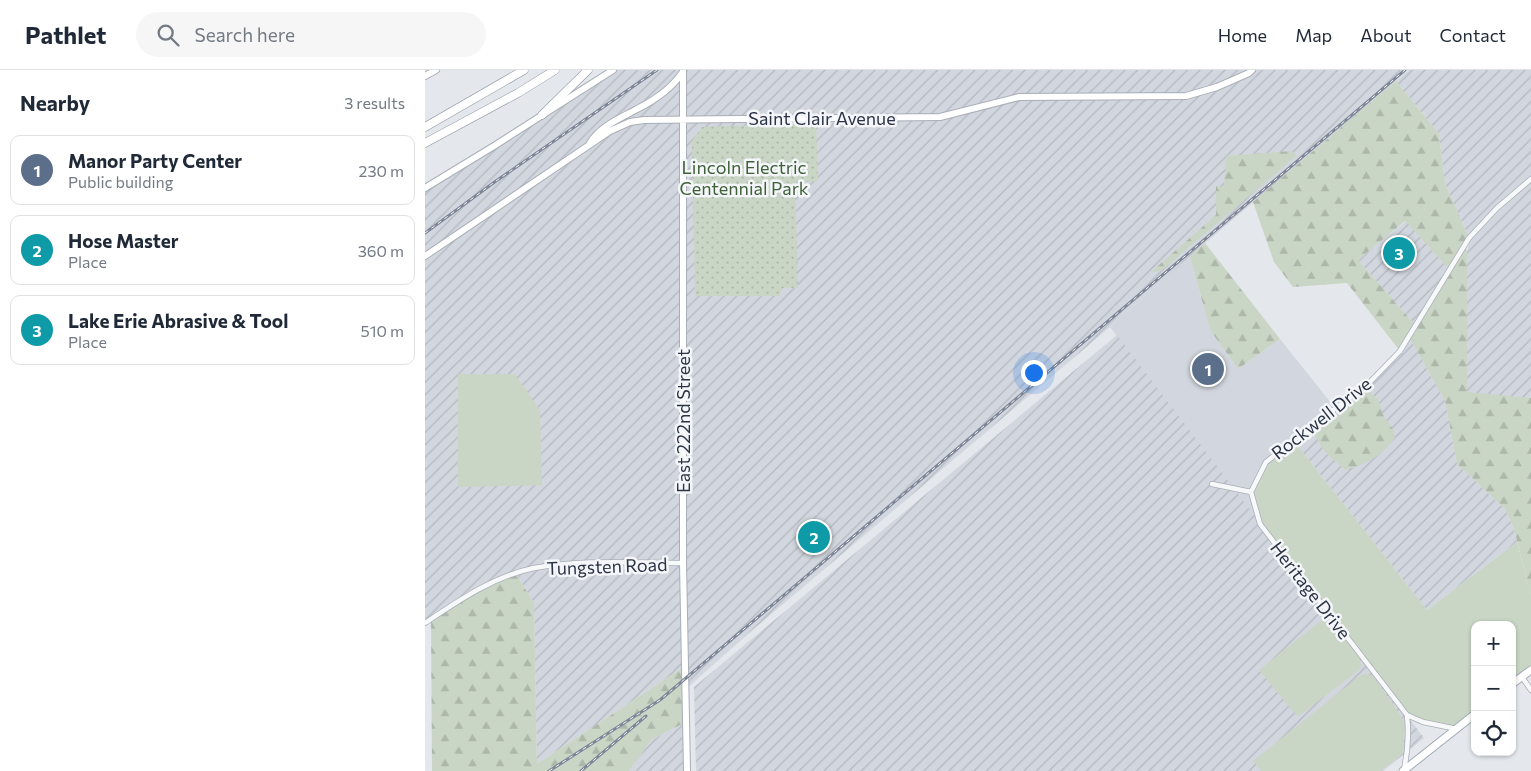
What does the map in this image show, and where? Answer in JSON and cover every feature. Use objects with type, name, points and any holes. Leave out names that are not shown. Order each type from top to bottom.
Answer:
[{"type":"highway","points":[[425,127],[525,70]]},
{"type":"highway","points":[[425,143],[518,93],[555,70]]},
{"type":"highway","points":[[543,115],[588,70]]},
{"type":"main road","points":[[1516,681],[1531,670]]},
{"type":"main road","points":[[1404,771],[1471,717]]},
{"type":"street","points":[[425,76],[436,70]]},
{"type":"street","points":[[425,188],[613,70]]},
{"type":"street","name":"Saint Clair Avenue","points":[[425,256],[610,131],[631,122],[682,119],[939,117],[1019,97],[1186,96],[1217,87],[1252,70]]},
{"type":"street","points":[[589,145],[595,134],[664,92],[676,82],[683,71]]},
{"type":"street","name":"East 222nd Street","points":[[683,71],[683,563],[687,771]]},
{"type":"street","name":"Rockwell Drive","points":[[1251,492],[1266,462],[1371,380],[1400,351],[1469,238],[1497,208],[1531,179]]},
{"type":"street","points":[[1212,484],[1251,492]]},
{"type":"street","name":"Heritage Drive","points":[[1251,492],[1260,524],[1407,715]]},
{"type":"street","name":"Tungsten Road","points":[[425,623],[467,595],[505,578],[533,569],[571,563],[683,563]]},
{"type":"street","points":[[1522,677],[1531,690]]},
{"type":"street","points":[[1407,715],[1423,722],[1457,729]]},
{"type":"street","points":[[1404,771],[1408,751],[1409,729],[1407,715]]},
{"type":"shaded area","points":[[613,70],[1402,70],[1395,78],[1396,81],[1190,256],[1110,327],[749,633],[686,689],[685,666],[537,764],[534,603],[516,574],[425,623],[425,188]]},
{"type":"shaded area","points":[[1409,70],[1531,70],[1531,179],[1497,208],[1469,238],[1445,183],[1439,134],[1396,81]]},
{"type":"shaded area","points":[[1531,181],[1531,518],[1467,392],[1467,251],[1470,240],[1513,196]]},
{"type":"shaded area","points":[[1406,221],[1450,270],[1416,326],[1358,260]]},
{"type":"shaded area","points":[[1190,256],[1210,330],[1238,369],[1280,339],[1335,408],[1260,524],[1110,327]]},
{"type":"shaded area","points":[[1117,335],[1424,738],[1383,771],[696,771],[694,687]]},
{"type":"shaded area","points":[[1409,337],[1445,401],[1457,464],[1505,509],[1514,529],[1517,542],[1427,610],[1293,440],[1371,381],[1400,351]]},
{"type":"shaded area","points":[[686,722],[687,771],[629,771],[651,740]]},
{"type":"green space","points":[[1396,81],[1439,134],[1445,183],[1469,238],[1465,246],[1467,251],[1467,392],[1531,398],[1531,597],[1514,529],[1505,509],[1457,464],[1445,401],[1409,337],[1400,351],[1347,283],[1293,287],[1274,262],[1253,202]],"holes":[[[1405,221],[1450,270],[1416,326],[1358,260]]]},
{"type":"green space","name":"Lincoln Electric Centennial Park","points":[[816,123],[818,181],[795,183],[798,288],[782,288],[780,296],[695,296],[692,141],[702,127]]},
{"type":"green space","points":[[1292,151],[1296,156],[1161,271],[1151,272],[1216,215],[1216,186],[1224,187],[1226,156]]},
{"type":"green space","points":[[1205,243],[1280,339],[1238,369],[1210,330],[1190,256]]},
{"type":"green space","points":[[458,374],[515,374],[540,410],[542,485],[458,487]]},
{"type":"green space","points":[[1365,389],[1378,399],[1384,417],[1393,429],[1395,437],[1380,454],[1359,466],[1345,470],[1326,453],[1314,432]]},
{"type":"green space","points":[[1293,440],[1427,610],[1517,542],[1531,597],[1531,670],[1516,681],[1516,621],[1471,621],[1471,717],[1457,729],[1423,722],[1407,715],[1260,524],[1251,492],[1266,462]]},
{"type":"green space","points":[[516,574],[534,603],[537,764],[685,666],[686,722],[651,740],[629,771],[432,771],[431,620],[467,595]]},
{"type":"green space","points":[[1322,620],[1329,620],[1332,623],[1359,657],[1361,665],[1359,670],[1299,716],[1296,715],[1259,670]]},
{"type":"green space","points":[[1363,674],[1372,675],[1405,722],[1403,753],[1381,771],[1261,771],[1253,761]]},
{"type":"railway","points":[[425,233],[496,181],[657,70]]},
{"type":"railway","points":[[549,771],[660,700],[1405,70]]},
{"type":"railway","points":[[581,771],[646,716]]},
{"type":"place","name":"Lake Erie Abrasive & Tool","points":[[1399,253]]},
{"type":"place","name":"Manor Party Center","points":[[1208,369]]},
{"type":"place","name":"Hose Master","points":[[814,537]]}]
